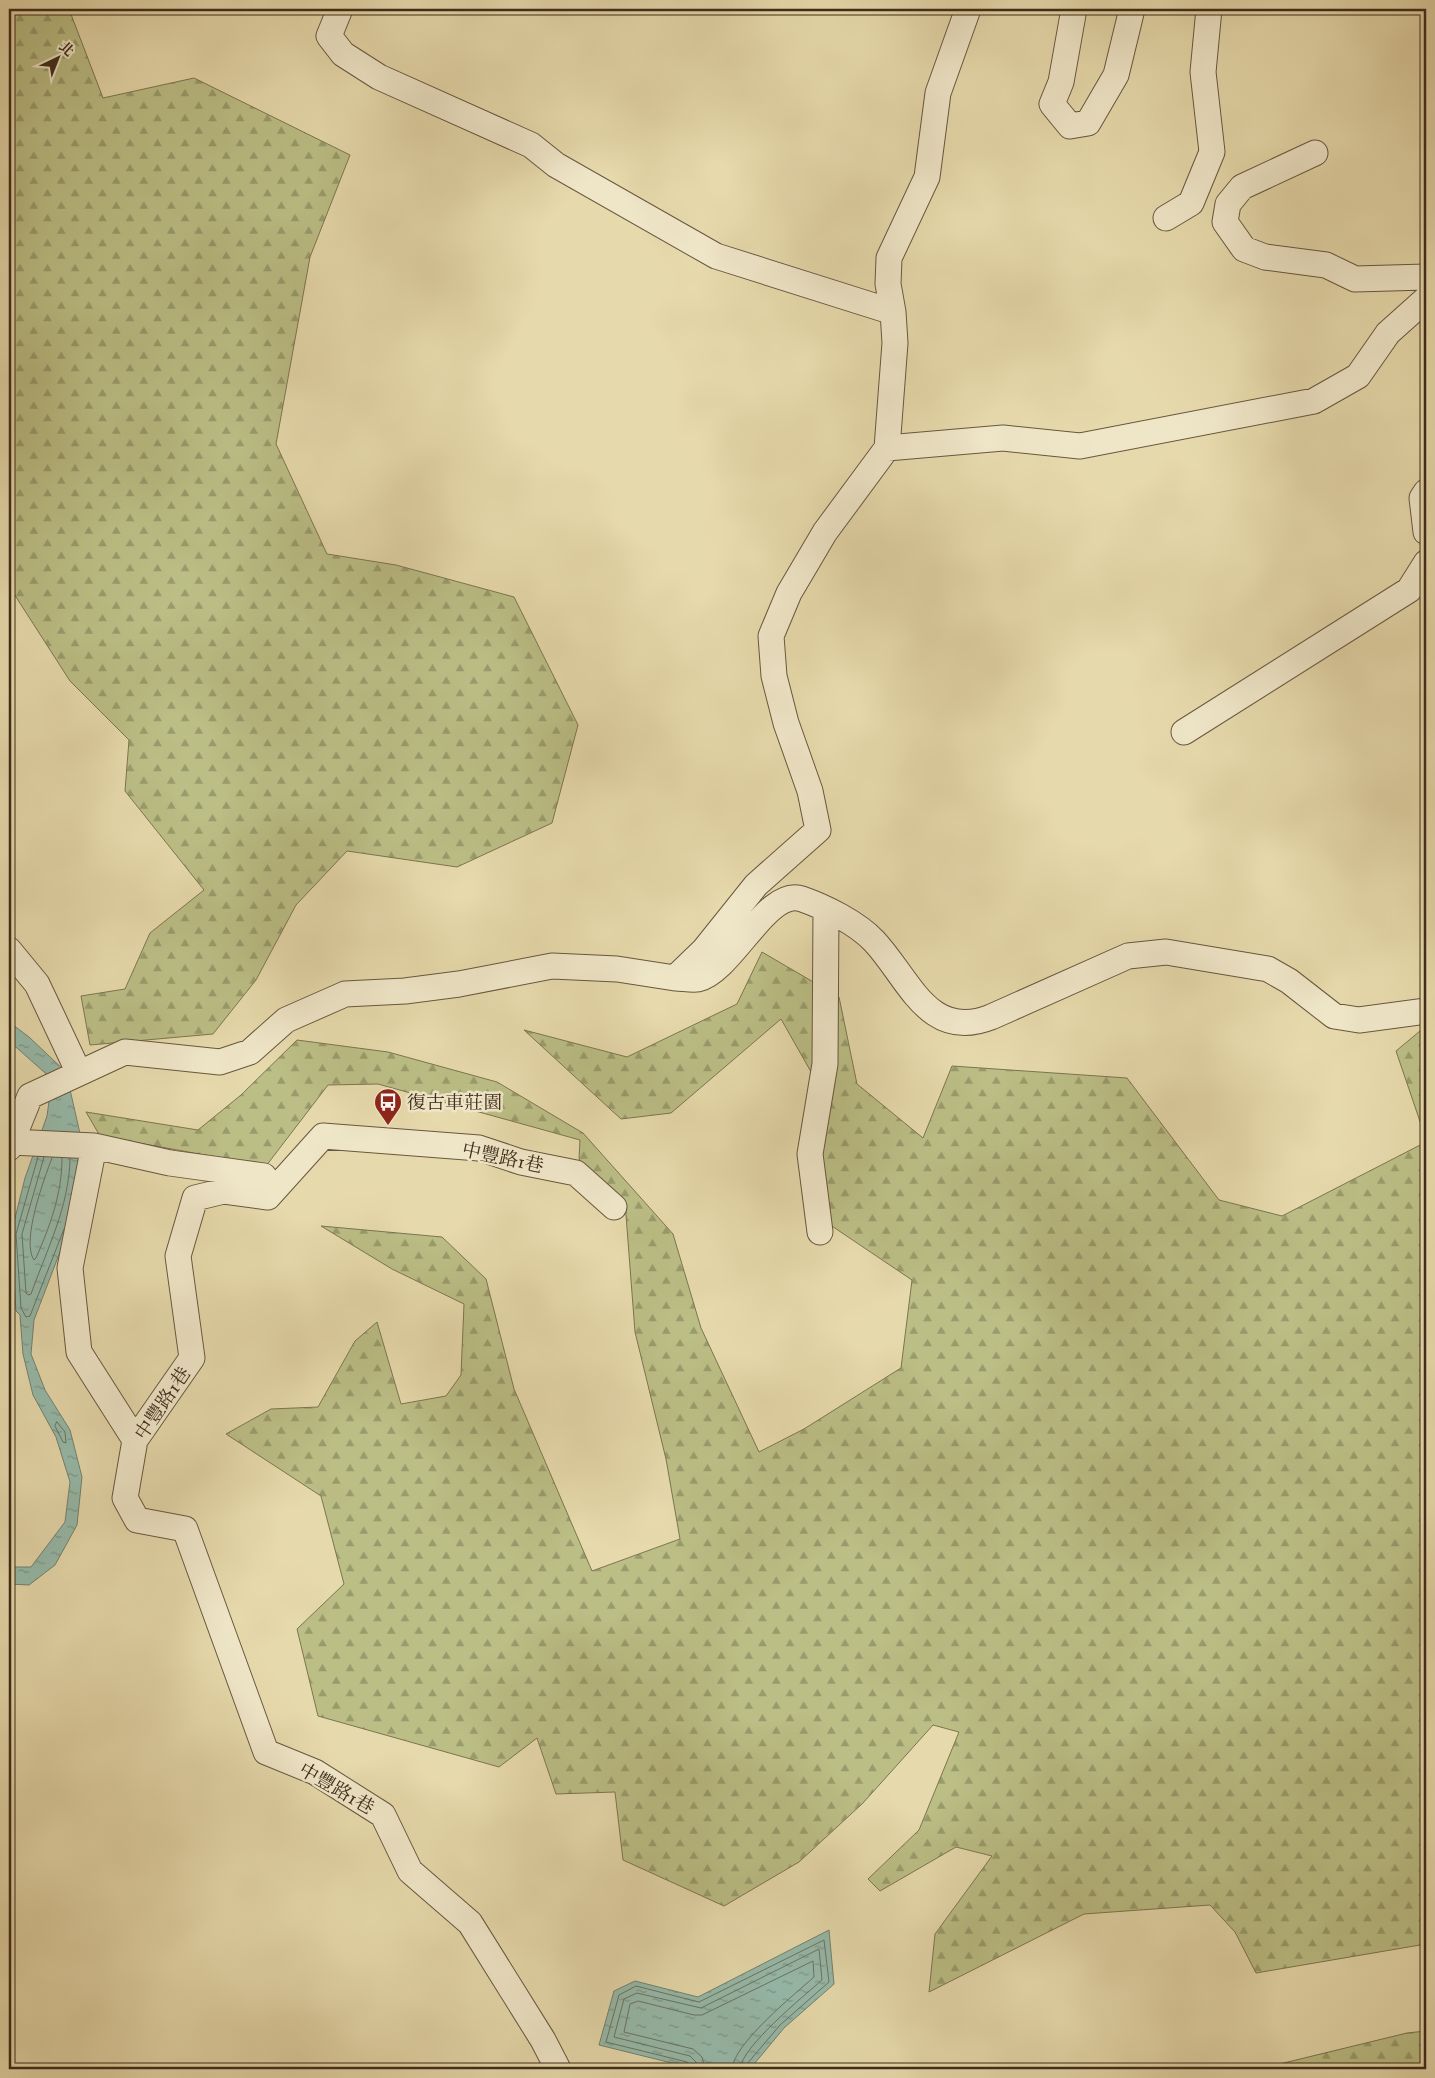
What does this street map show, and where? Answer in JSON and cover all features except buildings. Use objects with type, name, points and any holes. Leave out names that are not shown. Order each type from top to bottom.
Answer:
[{"type":"street","points":[[340,9],[329,36],[343,54],[380,77],[531,146],[556,165],[716,256],[893,312]]},
{"type":"street","points":[[675,978],[704,950],[756,885],[818,830],[810,791],[786,723],[774,676],[771,636],[789,593],[825,532],[887,448],[895,343],[893,312],[888,284],[889,258],[927,177],[938,93],[968,9]]},
{"type":"street","points":[[1074,9],[1061,82],[1052,104],[1070,126],[1088,123],[1116,75],[1132,9]]},
{"type":"street","points":[[1166,218],[1191,203],[1212,152],[1203,72],[1209,9]]},
{"type":"street","points":[[1314,153],[1242,187],[1228,204],[1225,222],[1244,248],[1265,257],[1326,266],[1355,279],[1426,278]]},
{"type":"street","points":[[887,448],[1003,438],[1080,446],[1314,401],[1358,376],[1388,333],[1426,299]]},
{"type":"street","points":[[1426,492],[1422,498],[1426,532]]},
{"type":"street","points":[[1184,732],[1410,590],[1426,563]]},
{"type":"street","points":[[268,1196],[264,1176],[170,1163],[94,1146],[10,1145],[30,1096],[125,1052],[220,1062],[250,1052],[286,1020],[345,994],[405,991],[459,984],[552,966],[617,969],[675,978],[698,978],[722,963],[774,906],[786,898],[800,898],[855,925],[873,940],[924,1006],[958,1024],[976,1023],[992,1017],[1128,956],[1166,952],[1268,969],[1289,981],[1334,1016],[1358,1020],[1426,1011]]},
{"type":"street","points":[[820,1232],[810,1154],[825,1064],[826,911]]},
{"type":"street","points":[[9,950],[37,984],[80,1073]]},
{"type":"street","name":"中豐路1巷","points":[[558,2069],[470,1923],[410,1871],[384,1815],[315,1772],[266,1752],[184,1529],[137,1520],[125,1498],[134,1440],[192,1358],[178,1256],[196,1198],[224,1191],[268,1196],[323,1136],[479,1148],[521,1162],[576,1172],[614,1207]]},
{"type":"street","points":[[94,1146],[70,1268],[79,1352],[134,1440]]},
{"type":"green space","points":[[9,9],[69,9],[103,98],[194,78],[350,155],[310,257],[276,444],[327,554],[396,565],[514,597],[578,725],[552,823],[457,867],[347,851],[296,905],[256,980],[213,1034],[90,1045],[81,996],[125,989],[150,933],[204,890],[125,791],[129,740],[70,681],[9,586]]},
{"type":"green space","points":[[762,952],[839,997],[857,1084],[923,1138],[952,1066],[1127,1078],[1219,1200],[1282,1216],[1426,1142],[1426,1944],[1256,1973],[1235,1932],[1210,1905],[1084,1914],[929,1992],[935,1934],[992,1856],[956,1847],[880,1891],[868,1879],[919,1830],[959,1732],[933,1725],[863,1803],[799,1862],[724,1906],[623,1860],[615,1792],[556,1794],[537,1738],[499,1767],[318,1716],[297,1629],[344,1584],[321,1496],[226,1434],[271,1409],[318,1407],[355,1341],[377,1322],[401,1404],[446,1396],[461,1375],[464,1304],[392,1269],[321,1226],[442,1237],[486,1279],[514,1389],[592,1571],[680,1539],[666,1459],[635,1332],[625,1202],[579,1159],[580,1140],[378,1084],[328,1085],[266,1166],[100,1136],[86,1112],[198,1130],[241,1095],[297,1040],[388,1052],[497,1082],[583,1133],[673,1234],[701,1328],[759,1452],[804,1429],[901,1368],[912,1280],[817,1216],[823,1093],[781,1019],[671,1113],[621,1119],[524,1030],[627,1057],[737,1004]]},
{"type":"green space","points":[[1426,1026],[1426,1139],[1396,1051]]},
{"type":"green space","points":[[1426,2031],[1426,2069],[1259,2069],[1407,2033]]},
{"type":"water","points":[[9,1022],[29,1037],[66,1072],[81,1138],[81,1182],[68,1231],[34,1320],[31,1354],[45,1390],[70,1430],[82,1477],[77,1525],[55,1565],[29,1585],[9,1584],[9,1567],[31,1567],[65,1522],[70,1482],[56,1437],[33,1395],[23,1354],[20,1315],[16,1311],[11,1234],[25,1178],[47,1116],[52,1079],[9,1041]]},
{"type":"water","points":[[829,1930],[834,1984],[784,2028],[750,2069],[696,2069],[599,2045],[614,1991],[635,1981],[698,1997]]},
{"type":"place","name":"復古車莊園","points":[[388,1126]]}]
